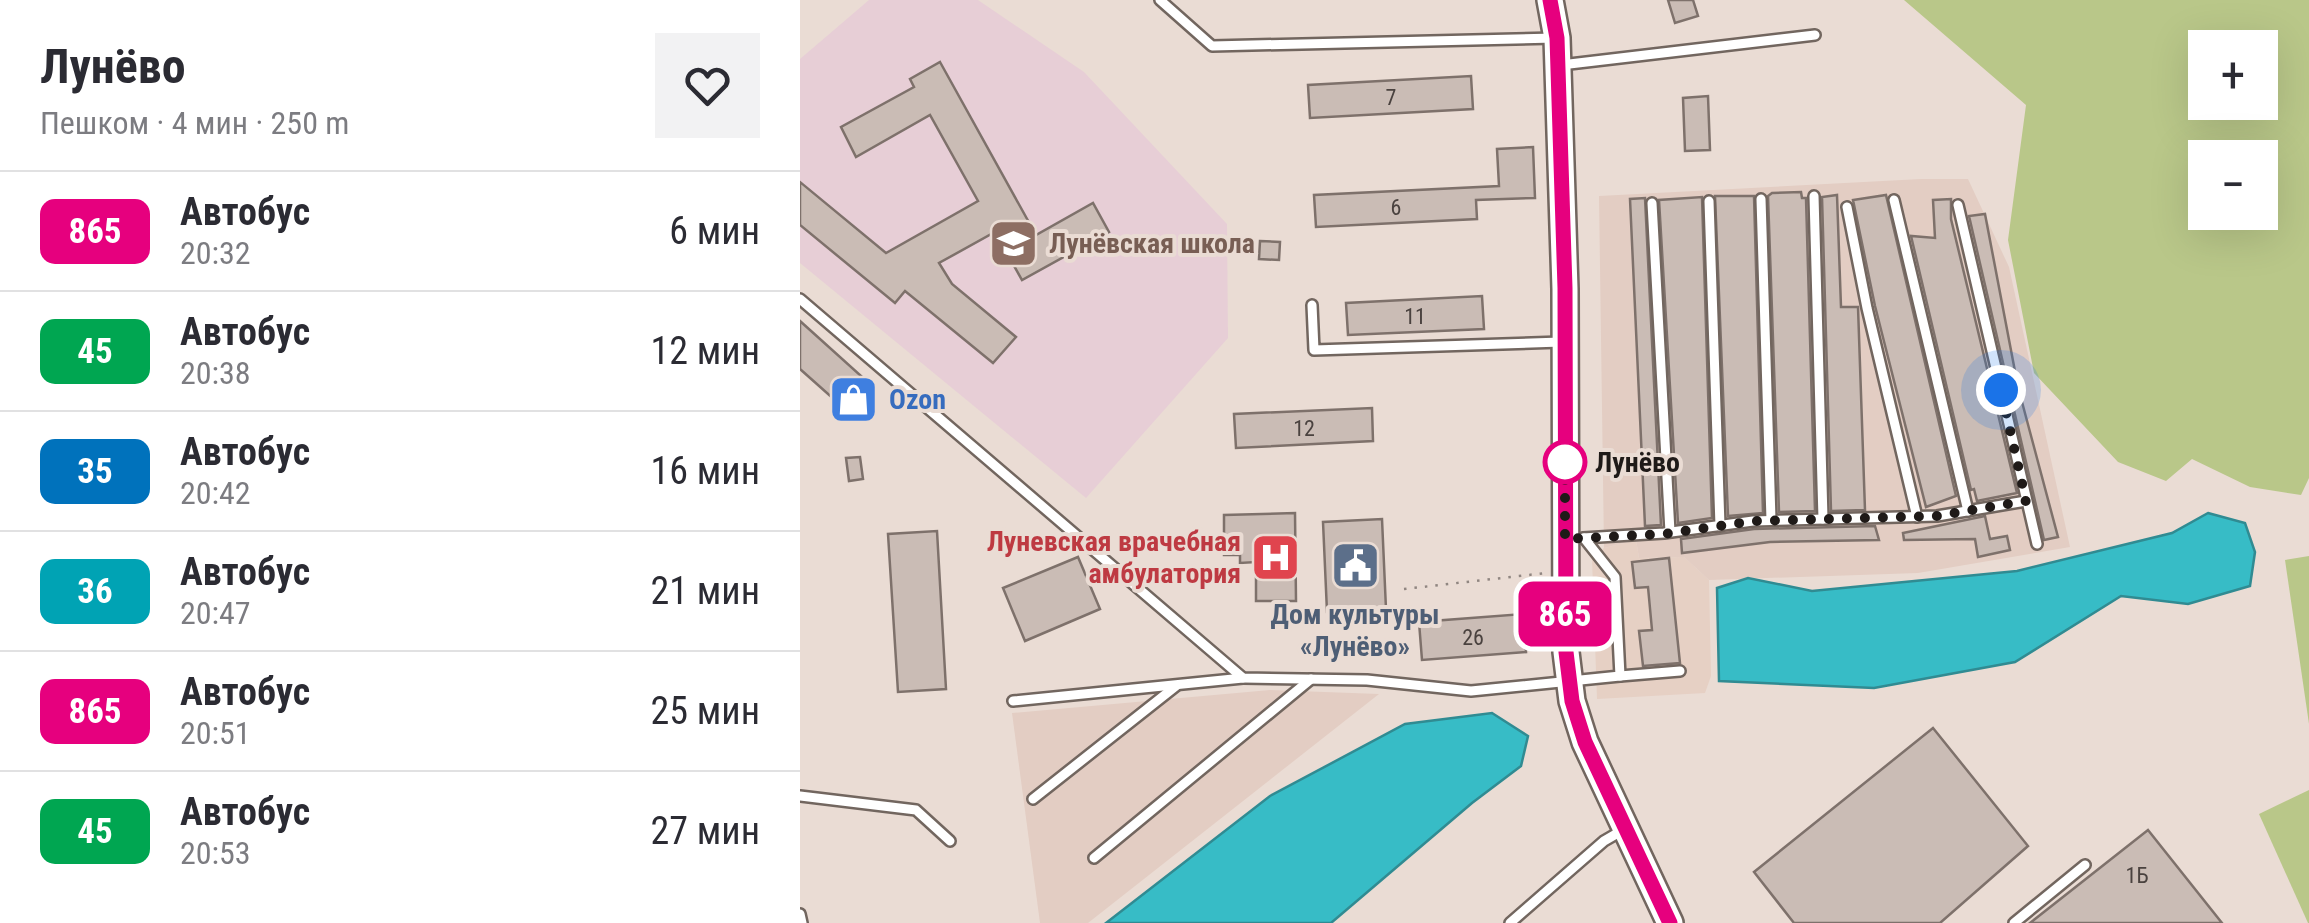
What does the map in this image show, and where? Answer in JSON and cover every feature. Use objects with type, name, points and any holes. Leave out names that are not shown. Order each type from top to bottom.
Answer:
[{"type":"street","points":[[1550,0],[1557,38],[1564,342],[1575,539],[1565,571],[1566,652],[1585,742],[1670,923]]},
{"type":"lane","points":[[1160,0],[1212,46],[1557,38]]},
{"type":"lane","points":[[1558,66],[1815,34]]},
{"type":"lane","points":[[1814,196],[1823,519]]},
{"type":"lane","points":[[1761,200],[1771,520]]},
{"type":"lane","points":[[1894,200],[1968,511]]},
{"type":"lane","points":[[1709,201],[1720,526]]},
{"type":"lane","points":[[1652,204],[1670,532]]},
{"type":"lane","points":[[1958,206],[2036,544]]},
{"type":"lane","points":[[1846,207],[1918,517]]},
{"type":"lane","points":[[800,299],[1243,678]]},
{"type":"lane","points":[[1312,305],[1314,350],[1564,342]]},
{"type":"lane","points":[[1575,539],[1771,520],[1918,517],[2026,501]]},
{"type":"lane","points":[[1575,539],[1615,577],[1620,676]]},
{"type":"lane","points":[[1014,701],[1243,678],[1366,680],[1471,692],[1680,671]]},
{"type":"lane","points":[[1094,858],[1311,679]]},
{"type":"lane","points":[[1033,799],[1178,684]]},
{"type":"lane","points":[[800,796],[916,810],[950,841]]},
{"type":"lane","points":[[1510,923],[1604,841],[1626,828]]},
{"type":"lane","points":[[2014,923],[2085,865]]},
{"type":"lane","points":[[800,914],[802,923]]},
{"type":"path","points":[[1404,588],[1565,571]]},
{"type":"shaded area","name":"Лунёвская школа","points":[[869,0],[978,0],[1084,72],[1227,224],[1228,338],[1086,498],[800,263],[800,59]]},
{"type":"shaded area","points":[[1968,179],[2009,267],[2070,547],[1918,573],[1709,580],[1684,557],[1639,558],[1636,540],[1604,548],[1599,196]]},
{"type":"shaded area","points":[[1636,540],[1639,558],[1684,557],[1709,580],[1711,676],[1705,693],[1597,699],[1592,559],[1604,548]]},
{"type":"shaded area","points":[[1270,690],[1379,694],[1088,923],[1040,923],[1012,713]]},
{"type":"green space","points":[[1904,0],[2309,0],[2309,478],[2301,495],[2250,487],[2192,459],[2166,481],[2118,462],[2034,373],[2008,240],[2026,105]]},
{"type":"green space","points":[[2309,556],[2309,724],[2285,560]]},
{"type":"green space","points":[[2309,790],[2309,923],[2308,923],[2259,814]]},
{"type":"water","points":[[2208,513],[2245,523],[2255,552],[2250,586],[2188,604],[2121,596],[2015,662],[1874,688],[1719,681],[1717,588],[1748,578],[1812,591],[2017,571],[2172,533]]},
{"type":"water","points":[[1492,713],[1528,736],[1521,766],[1331,923],[1106,923],[1270,796],[1405,724]]},
{"type":"building","points":[[1668,0],[1693,0],[1698,16],[1675,23]]},
{"type":"building","points":[[940,62],[1036,235],[1093,203],[1109,232],[1022,280],[995,232],[939,263],[952,284],[1016,337],[993,363],[905,291],[895,303],[800,225],[800,182],[886,253],[978,201],[930,115],[856,157],[841,127],[914,87],[910,79]]},
{"type":"building","points":[[1471,76],[1473,109],[1310,118],[1308,85]]},
{"type":"building","points":[[1708,96],[1710,150],[1685,151],[1683,98]]},
{"type":"building","points":[[1533,147],[1535,198],[1476,200],[1477,219],[1316,227],[1314,195],[1499,186],[1497,149]]},
{"type":"building","points":[[1801,192],[1802,198],[1806,198],[1815,511],[1779,512],[1768,196]]},
{"type":"building","points":[[1837,195],[1841,307],[1858,307],[1865,510],[1831,511],[1822,197]]},
{"type":"building","points":[[1886,195],[1956,496],[1926,507],[1875,306],[1853,200]]},
{"type":"building","points":[[1715,196],[1754,196],[1763,513],[1728,516]]},
{"type":"building","points":[[1702,197],[1712,518],[1678,523],[1659,200]]},
{"type":"building","points":[[1645,198],[1661,525],[1645,526],[1630,199]]},
{"type":"building","points":[[1951,199],[1951,219],[2017,493],[1977,501],[1974,489],[1971,490],[1911,236],[1935,238],[1933,200]]},
{"type":"building","points":[[1985,214],[2018,387],[2058,537],[2044,540],[1969,216]]},
{"type":"building","points":[[1260,241],[1280,242],[1279,260],[1259,259]]},
{"type":"building","points":[[1482,296],[1484,329],[1348,335],[1346,303]]},
{"type":"building","points":[[800,321],[870,384],[846,410],[800,369]]},
{"type":"building","points":[[1372,408],[1373,441],[1236,448],[1234,414]]},
{"type":"building","points":[[860,457],[863,479],[849,481],[846,458]]},
{"type":"building","points":[[1295,513],[1296,601],[1256,601],[1256,562],[1240,563],[1240,555],[1224,555],[1224,515]]},
{"type":"building","points":[[1985,516],[1990,539],[2007,536],[2010,550],[1978,557],[1975,539],[1904,540],[1903,533]]},
{"type":"building","name":"Дом культуры «Лунёво»","points":[[1382,519],[1386,609],[1327,612],[1323,522]]},
{"type":"building","points":[[1875,526],[1879,540],[1770,542],[1682,553],[1681,539],[1754,529]]},
{"type":"building","points":[[937,531],[946,689],[898,692],[888,534]]},
{"type":"building","points":[[1078,557],[1100,609],[1025,641],[1003,588]]},
{"type":"building","points":[[1669,558],[1680,663],[1643,666],[1639,631],[1652,630],[1648,587],[1635,588],[1632,562]]},
{"type":"building","points":[[1523,614],[1526,652],[1422,660],[1419,622]]},
{"type":"building","points":[[1933,728],[2028,846],[1940,923],[1794,923],[1754,872]]},
{"type":"building","points":[[2148,830],[2222,923],[2030,923]]},
{"type":"bus line","name":"865","points":[[1550,0],[1557,38],[1565,288],[1566,652],[1572,701],[1585,742],[1670,923]]},
{"type":"place","name":"Лунёвская школа","points":[[1014,243]]},
{"type":"place","name":"Ozon","points":[[854,399]]},
{"type":"place","name":"Лунёво","points":[[1565,462]]},
{"type":"place","name":"Луневская врачебная амбулатория","points":[[1276,557]]},
{"type":"place","name":"Дом культуры «Лунёво»","points":[[1355,566]]},
{"type":"route","points":[[1565,462],[1565,539],[1664,534],[1754,521],[1937,516],[2026,501],[2001,390]]}]
